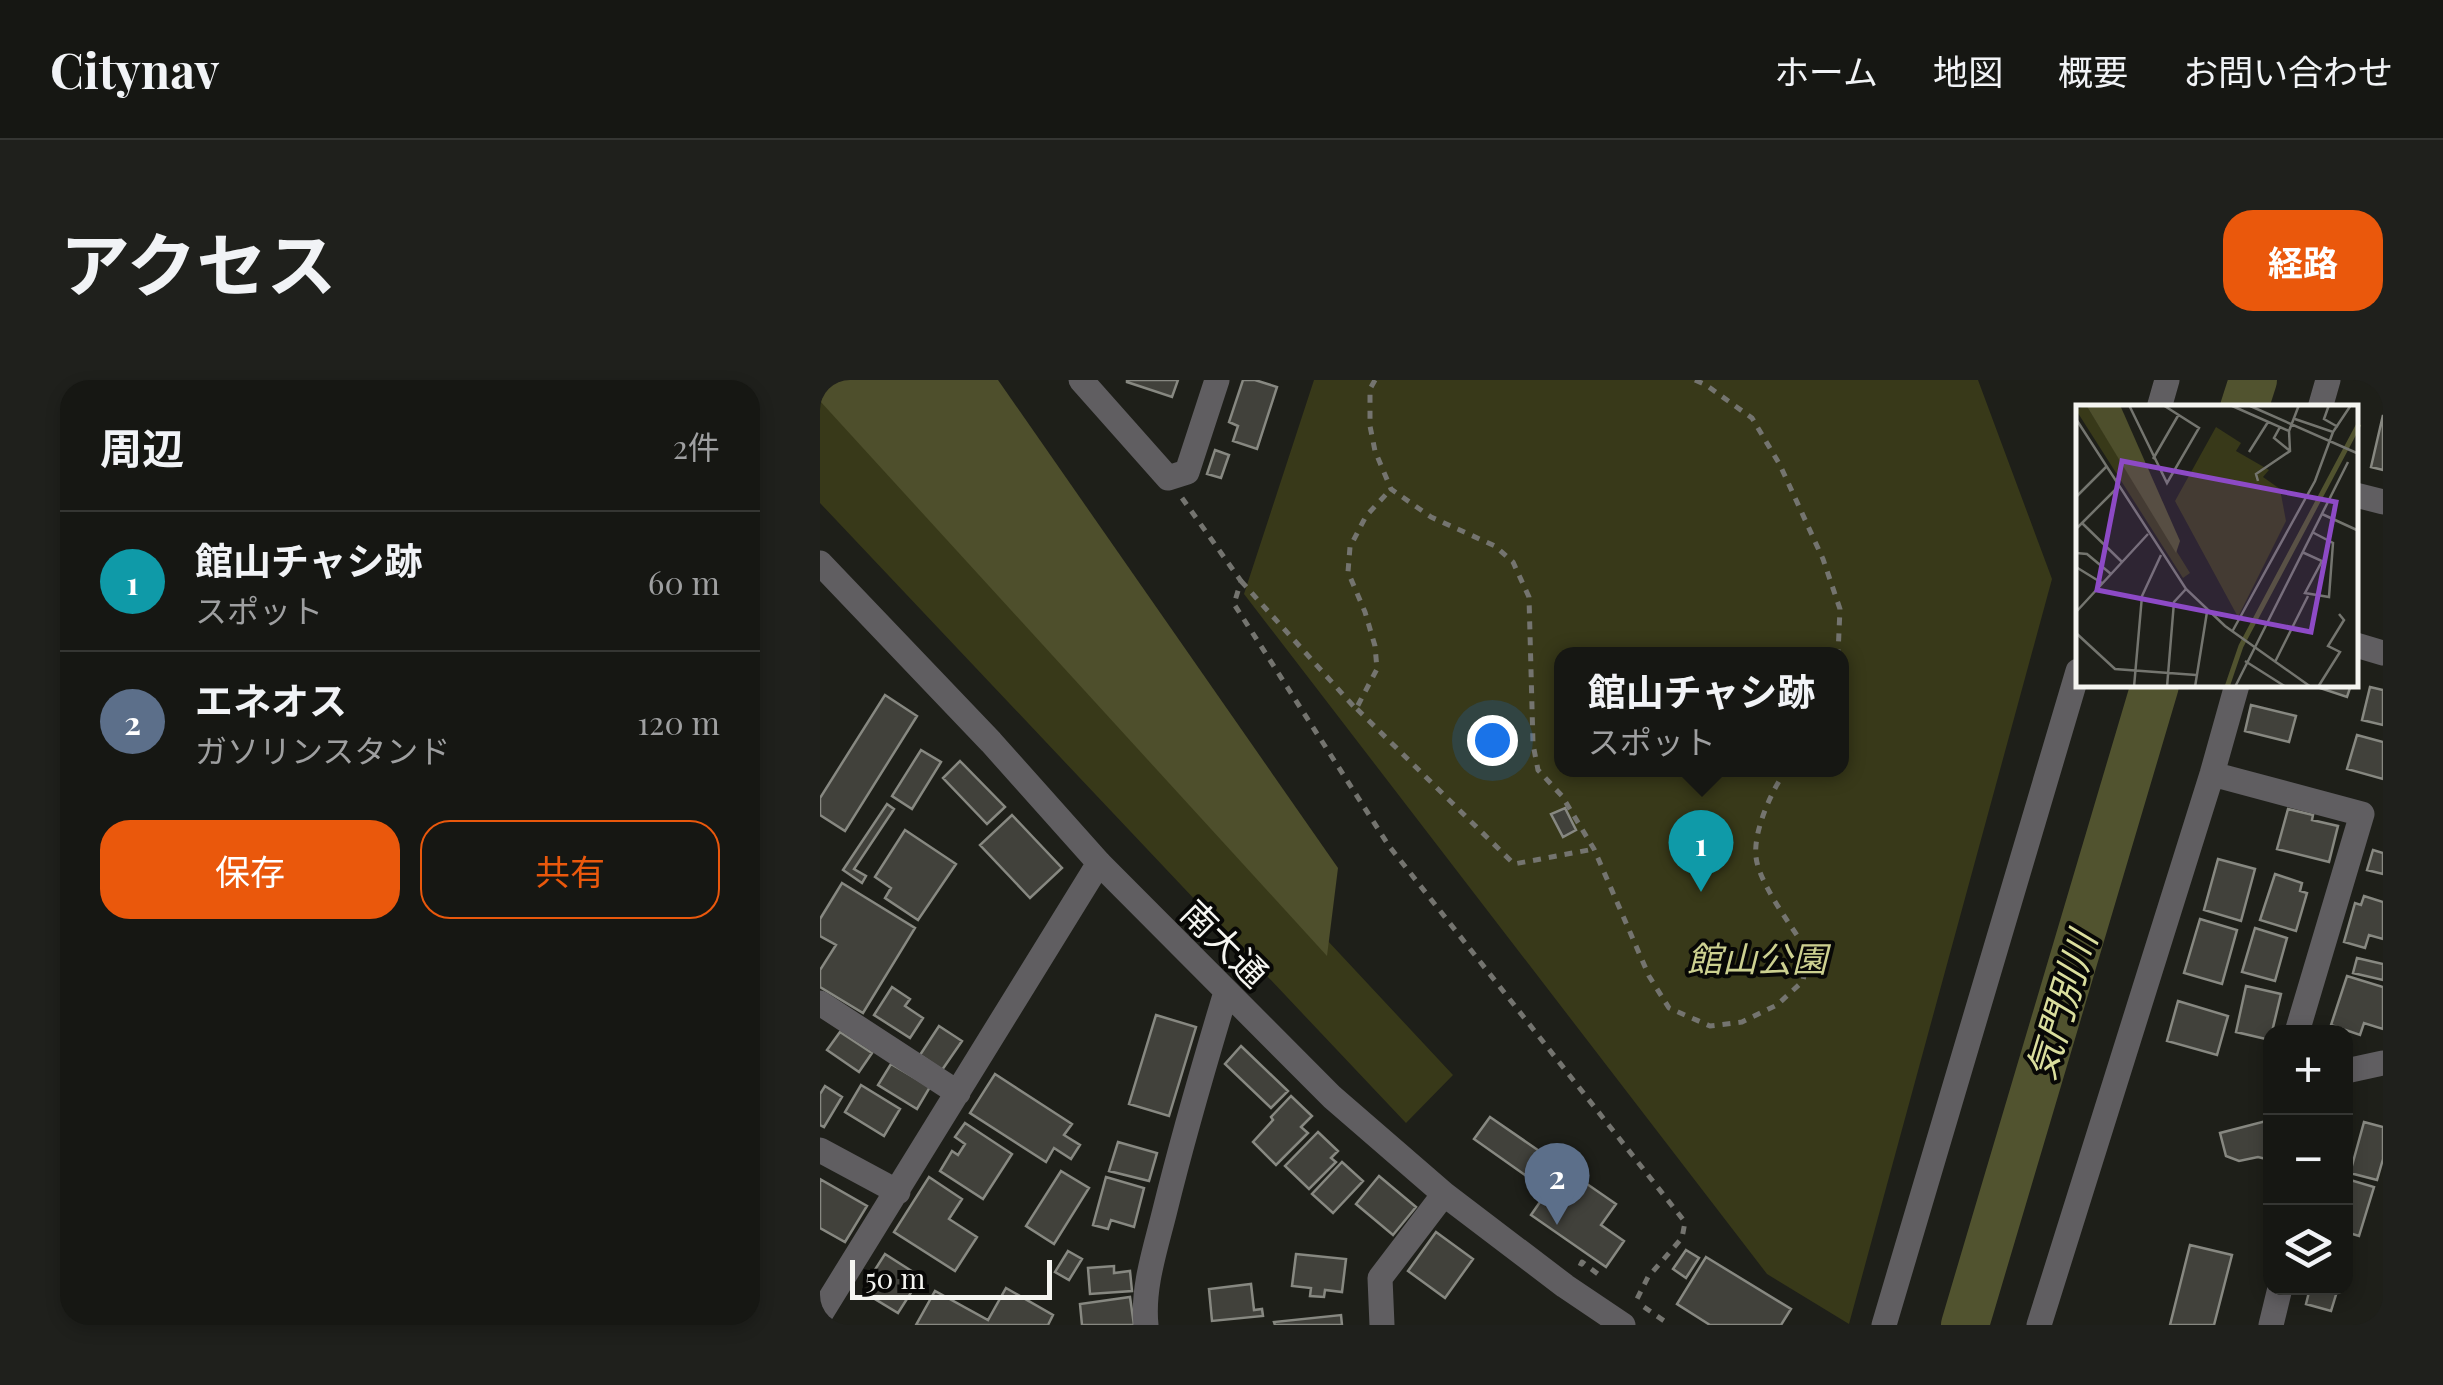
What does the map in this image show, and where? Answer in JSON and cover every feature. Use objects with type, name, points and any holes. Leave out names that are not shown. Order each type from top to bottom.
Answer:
[{"type":"street","points":[[1081,380],[1168,478],[1187,472],[1216,380]]},
{"type":"street","points":[[2160,405],[2167,380]]},
{"type":"street","points":[[2321,405],[2328,380]]},
{"type":"street","points":[[2358,496],[2383,502]]},
{"type":"street","name":"南大通","points":[[822,571],[991,742],[1099,863],[1332,1097],[1444,1194],[1623,1325]]},
{"type":"street","points":[[2358,646],[2383,653]]},
{"type":"street","points":[[1884,1325],[2076,679]]},
{"type":"street","points":[[2039,1325],[2236,688]]},
{"type":"street","points":[[2212,774],[2362,814],[2298,1025]]},
{"type":"street","points":[[820,1316],[1099,863]]},
{"type":"street","points":[[1146,1325],[1144,1307],[1154,1252],[1186,1123],[1226,992]]},
{"type":"street","points":[[820,1003],[958,1093]]},
{"type":"street","points":[[2353,1070],[2383,1063]]},
{"type":"street","points":[[820,1150],[898,1192]]},
{"type":"street","points":[[1382,1325],[1380,1278],[1444,1194]]},
{"type":"street","points":[[820,1268],[847,1271]]},
{"type":"street","points":[[2270,1325],[2278,1295]]},
{"type":"path","points":[[1375,380],[1370,389],[1370,426],[1375,451],[1391,489],[1431,517],[1495,546],[1514,562],[1529,597],[1533,744],[1538,770],[1562,796],[1594,849],[1649,976],[1670,1008],[1710,1026],[1742,1022],[1778,1005],[1803,981],[1808,952],[1767,888],[1756,857],[1761,823],[1781,777]]},
{"type":"path","points":[[1695,380],[1752,418],[1780,466],[1840,609],[1838,647]]},
{"type":"path","points":[[1168,478],[1241,581],[1356,709],[1514,864],[1594,849]]},
{"type":"path","points":[[1356,709],[1377,669],[1365,612],[1348,572],[1350,547],[1366,516],[1391,489]]},
{"type":"path","points":[[1241,581],[1234,604],[1390,846],[1685,1222],[1682,1238],[1648,1277],[1636,1301]]},
{"type":"green space","points":[[820,380],[998,380],[1338,868],[1327,956],[820,401]]},
{"type":"green space","name":"館山公園","points":[[1314,380],[1978,380],[2052,579],[1849,1324],[1767,1274],[1244,594]]},
{"type":"green space","points":[[820,397],[1453,1075],[1406,1123],[820,503]]},
{"type":"building","points":[[1127,380],[1178,380],[1172,397]]},
{"type":"building","points":[[1243,380],[1277,387],[1257,449],[1233,441],[1238,426],[1229,422]]},
{"type":"building","points":[[2383,415],[2383,470],[2371,467]]},
{"type":"building","points":[[1215,450],[1229,455],[1221,478],[1207,474]]},
{"type":"building","points":[[2370,687],[2383,690],[2383,725],[2362,720]]},
{"type":"building","points":[[2320,688],[2350,688],[2347,697]]},
{"type":"building","points":[[885,695],[917,716],[845,831],[820,815],[820,798]]},
{"type":"building","points":[[2251,705],[2296,716],[2289,742],[2245,731]]},
{"type":"building","points":[[2357,735],[2383,742],[2383,779],[2347,769]]},
{"type":"building","points":[[921,750],[941,762],[912,809],[892,796]]},
{"type":"building","points":[[960,761],[1005,807],[987,824],[943,778]]},
{"type":"building","points":[[887,804],[894,809],[854,869],[866,876],[862,883],[843,870]]},
{"type":"building","points":[[1565,808],[1576,830],[1563,837],[1551,814]]},
{"type":"building","points":[[2288,809],[2338,826],[2329,862],[2277,849]]},
{"type":"building","points":[[1012,815],[1062,868],[1030,898],[980,845]]},
{"type":"building","points":[[905,830],[956,864],[918,920],[885,898],[891,888],[875,877]]},
{"type":"building","points":[[2373,850],[2383,853],[2383,874],[2367,870]]},
{"type":"building","points":[[2218,859],[2255,869],[2241,921],[2204,910]]},
{"type":"building","points":[[2275,874],[2302,883],[2300,891],[2307,893],[2296,931],[2260,920]]},
{"type":"building","points":[[842,883],[915,928],[863,1013],[820,987],[820,970],[836,945],[820,936],[820,919]]},
{"type":"building","points":[[2364,896],[2383,902],[2383,939],[2369,935],[2365,948],[2344,942],[2355,903],[2361,905]]},
{"type":"building","points":[[2200,919],[2237,930],[2222,984],[2184,973]]},
{"type":"building","points":[[2255,928],[2287,938],[2275,981],[2242,972]]},
{"type":"building","points":[[2357,958],[2383,964],[2383,980],[2353,973]]},
{"type":"building","points":[[2347,976],[2383,987],[2383,1029],[2364,1023],[2360,1035],[2353,1033],[2353,1025],[2331,1025]]},
{"type":"building","points":[[2246,986],[2281,994],[2274,1025],[2263,1025],[2263,1038],[2236,1032]]},
{"type":"building","points":[[892,987],[910,999],[905,1006],[923,1018],[910,1038],[874,1015]]},
{"type":"building","points":[[2178,1001],[2228,1016],[2217,1055],[2167,1041]]},
{"type":"building","points":[[1156,1015],[1196,1027],[1169,1116],[1129,1104]]},
{"type":"building","points":[[939,1026],[962,1041],[942,1070],[920,1055]]},
{"type":"building","points":[[840,1032],[872,1053],[859,1072],[827,1050]]},
{"type":"building","points":[[1241,1046],[1288,1091],[1271,1108],[1225,1064]]},
{"type":"building","points":[[891,1064],[930,1087],[917,1109],[878,1085]]},
{"type":"building","points":[[995,1074],[1072,1124],[1064,1135],[1080,1145],[1071,1159],[1054,1148],[1046,1162],[970,1113]]},
{"type":"building","points":[[861,1085],[900,1109],[884,1136],[845,1112]]},
{"type":"building","points":[[825,1086],[842,1097],[824,1127],[820,1125],[820,1094]]},
{"type":"building","points":[[1291,1096],[1312,1116],[1301,1127],[1308,1133],[1276,1165],[1253,1142]]},
{"type":"building","points":[[1490,1117],[1616,1204],[1601,1225],[1624,1241],[1606,1267],[1531,1215],[1549,1189],[1561,1198],[1565,1192],[1530,1168],[1525,1175],[1474,1139]]},
{"type":"building","points":[[2263,1122],[2263,1158],[2239,1161],[2226,1156],[2220,1133]]},
{"type":"building","points":[[2364,1122],[2383,1127],[2383,1159],[2377,1180],[2353,1174]]},
{"type":"building","points":[[965,1123],[1012,1154],[983,1199],[940,1171],[952,1151],[958,1155],[965,1144],[955,1137]]},
{"type":"building","points":[[1318,1132],[1338,1151],[1331,1158],[1336,1162],[1309,1189],[1285,1166]]},
{"type":"building","points":[[1118,1142],[1157,1153],[1149,1181],[1109,1171]]},
{"type":"building","points":[[1342,1162],[1363,1181],[1333,1213],[1312,1194]]},
{"type":"building","points":[[1061,1171],[1089,1188],[1054,1244],[1026,1226]]},
{"type":"building","points":[[1379,1176],[1416,1207],[1393,1235],[1356,1204]]},
{"type":"building","points":[[929,1177],[962,1199],[949,1219],[977,1237],[955,1271],[894,1232]]},
{"type":"building","points":[[1106,1177],[1144,1188],[1134,1227],[1111,1220],[1108,1229],[1093,1225]]},
{"type":"building","points":[[820,1179],[867,1206],[845,1242],[820,1228]]},
{"type":"building","points":[[2353,1181],[2374,1187],[2359,1236],[2353,1234]]},
{"type":"building","points":[[1436,1232],[1473,1259],[1445,1298],[1408,1271]]},
{"type":"building","points":[[2190,1245],[2232,1255],[2214,1325],[2170,1325]]},
{"type":"building","points":[[1686,1250],[1699,1258],[1686,1278],[1673,1269]]},
{"type":"building","points":[[1068,1251],[1082,1259],[1069,1280],[1055,1272]]},
{"type":"building","points":[[885,1254],[921,1277],[898,1313],[870,1296],[880,1281],[871,1276]]},
{"type":"building","points":[[1296,1254],[1346,1259],[1342,1292],[1325,1290],[1324,1297],[1310,1296],[1311,1288],[1292,1286]]},
{"type":"building","points":[[1706,1257],[1791,1309],[1781,1325],[1710,1325],[1677,1304]]},
{"type":"building","points":[[1114,1266],[1114,1273],[1130,1271],[1132,1291],[1090,1294],[1088,1268]]},
{"type":"building","points":[[1251,1284],[1254,1310],[1262,1309],[1263,1316],[1212,1321],[1209,1289]]},
{"type":"building","points":[[1006,1288],[1053,1315],[1048,1325],[916,1325],[935,1291],[988,1320]]},
{"type":"building","points":[[2308,1295],[2336,1295],[2331,1311],[2306,1304]]},
{"type":"building","points":[[1130,1297],[1134,1325],[1082,1325],[1080,1304]]},
{"type":"building","points":[[1341,1315],[1342,1325],[1274,1322]]},
{"type":"waterway","name":"気門別川","points":[[2245,405],[2253,380]]},
{"type":"waterway","name":"気門別川","points":[[1965,1325],[2154,688]]},
{"type":"place","name":"館山チャシ跡","points":[[1701,892]]},
{"type":"place","name":"エネオス","points":[[1557,1225]]}]
